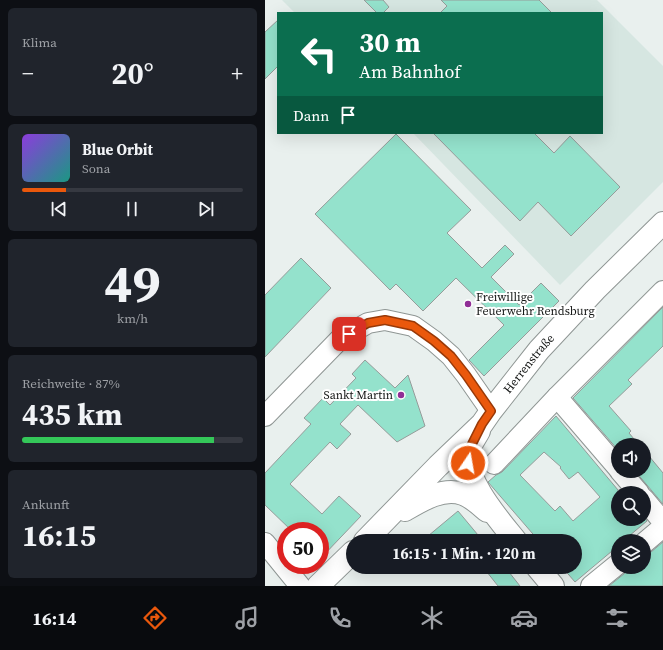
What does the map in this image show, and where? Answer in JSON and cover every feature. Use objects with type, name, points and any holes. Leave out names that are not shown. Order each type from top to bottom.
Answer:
[{"type":"main road","name":"Herrenstraße","points":[[372,534],[486,418],[539,350],[595,290],[663,223]]},
{"type":"main road","points":[[486,418],[469,450],[468,463],[476,487],[510,534]]},
{"type":"main road","points":[[385,522],[425,498],[446,492],[464,494],[500,522]]},
{"type":"main road","points":[[318,586],[346,559]]},
{"type":"main road","points":[[543,574],[553,586]]},
{"type":"street","points":[[494,464],[557,397],[663,291]]},
{"type":"street","points":[[265,416],[340,339],[368,323],[385,320],[413,326],[434,341],[451,356],[466,375],[486,418]]},
{"type":"street","points":[[557,397],[611,460]]},
{"type":"street","points":[[626,478],[633,486]]},
{"type":"street","points":[[651,507],[663,522]]},
{"type":"street","points":[[651,537],[663,527]]},
{"type":"street","points":[[265,543],[300,586]]},
{"type":"street","points":[[591,586],[611,570]]},
{"type":"shaded area","points":[[282,0],[597,0],[663,66],[663,182],[560,285],[414,134],[603,134],[603,12],[294,12]]},
{"type":"building","points":[[364,0],[383,0],[389,7],[384,12],[376,12]]},
{"type":"building","points":[[441,0],[539,0],[551,12],[441,12],[447,6]]},
{"type":"building","points":[[277,21],[277,67],[265,79],[265,32]]},
{"type":"building","points":[[396,134],[471,210],[447,233],[482,268],[505,245],[514,254],[491,277],[519,305],[541,283],[559,301],[484,376],[469,360],[504,325],[456,278],[423,311],[396,284],[390,290],[315,214]]},
{"type":"building","points":[[434,134],[535,134],[554,153],[570,136],[620,187],[571,236],[538,202],[520,221]]},
{"type":"building","points":[[301,258],[331,288],[265,357],[265,295]]},
{"type":"building","points":[[663,307],[663,346],[628,380],[632,384],[609,406],[631,431],[629,433],[633,438],[611,438],[611,442],[573,398]]},
{"type":"building","points":[[365,360],[395,388],[408,375],[425,426],[397,442],[358,405],[340,424],[351,434],[337,449],[330,442],[290,484],[322,514],[339,496],[361,516],[329,550],[329,522],[283,522],[265,505],[265,473],[311,424],[304,418],[323,398],[330,405],[356,378],[352,374]]},
{"type":"building","points":[[556,416],[615,486],[611,486],[611,526],[641,526],[631,534],[611,534],[611,552],[575,582],[568,574],[582,574],[582,534],[533,534],[488,482],[502,472]],"holes":[[[544,452],[561,467],[560,468],[569,479],[578,472],[600,497],[573,521],[560,506],[555,511],[520,475]]]},
{"type":"building","points":[[651,458],[663,473],[663,504],[651,490],[651,486],[648,486],[641,478],[651,478]]},
{"type":"building","points":[[458,511],[477,534],[430,534]]},
{"type":"building","points":[[663,542],[663,586],[609,586],[624,574],[651,574],[651,552]]},
{"type":"building","points":[[489,574],[511,574],[520,586],[498,586]]},
{"type":"place","name":"Freiwillige Feuerwehr Rendsburg","points":[[468,304]]},
{"type":"place","name":"Sankt Martin","points":[[401,395]]},
{"type":"route","points":[[349,334],[368,323],[385,320],[413,326],[434,341],[451,356],[491,411],[482,424],[469,450],[468,463]]}]
